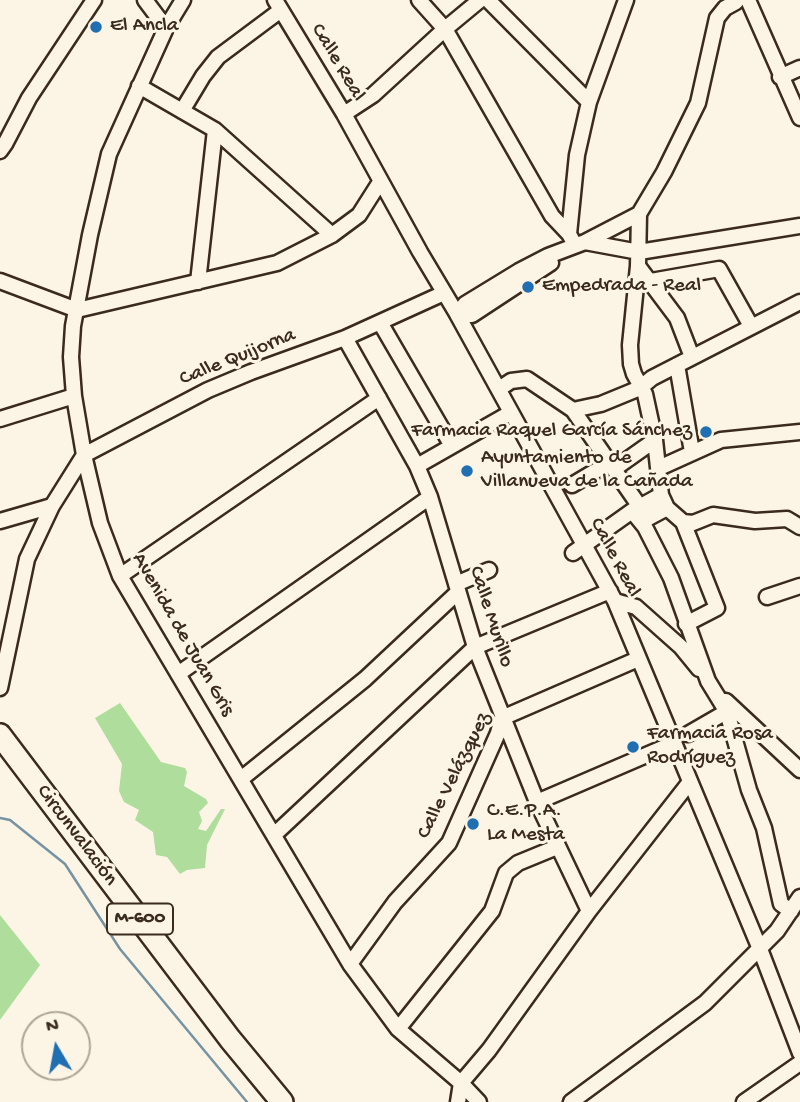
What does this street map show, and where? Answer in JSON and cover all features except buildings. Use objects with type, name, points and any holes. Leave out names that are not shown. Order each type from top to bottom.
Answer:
[{"type":"highway","name":"Circunvalación","points":[[0,735],[230,1039],[282,1102]]},
{"type":"street","points":[[0,151],[29,98],[94,0]]},
{"type":"street","points":[[145,0],[166,28]]},
{"type":"street","name":"Avenida de Juan Gris","points":[[183,0],[166,28],[109,154],[90,234],[77,310],[71,357],[74,396],[100,523],[120,576],[350,964],[398,1029],[479,1102]]},
{"type":"street","points":[[419,0],[445,29],[552,216],[576,240],[639,259],[800,226]]},
{"type":"street","points":[[344,114],[373,95],[480,0]]},
{"type":"street","points":[[488,0],[589,102]]},
{"type":"street","points":[[576,240],[571,200],[589,102],[626,0]]},
{"type":"street","points":[[716,23],[722,11],[739,1],[754,16],[800,118]]},
{"type":"street","points":[[686,624],[717,608],[683,522],[664,501],[645,394],[634,374],[630,345],[639,259],[639,214],[664,172],[698,103],[716,23],[718,2]]},
{"type":"street","points":[[182,111],[218,57],[278,5]]},
{"type":"street","name":"Calle Real","points":[[278,5],[344,114],[499,389],[578,548],[612,596],[760,949],[800,1053]]},
{"type":"street","points":[[780,77],[800,68]]},
{"type":"street","points":[[139,86],[215,130],[332,235]]},
{"type":"street","points":[[198,282],[215,130]]},
{"type":"street","points":[[0,281],[77,310],[276,263],[332,235],[359,215],[380,182]]},
{"type":"street","points":[[552,216],[571,200]]},
{"type":"street","points":[[457,314],[465,304],[500,282],[576,240],[639,214]]},
{"type":"street","points":[[639,259],[677,318],[692,357]]},
{"type":"street","points":[[651,281],[719,269],[751,327]]},
{"type":"street","name":"Calle Quijorna","points":[[0,688],[27,559],[52,506],[84,455],[208,390],[381,324],[444,293]]},
{"type":"street","points":[[573,410],[601,404],[640,388],[652,378],[800,303]]},
{"type":"street","points":[[381,324],[452,446]]},
{"type":"street","name":"Calle Murillo","points":[[345,338],[417,466],[430,497],[447,522],[457,588],[475,647],[537,802],[589,911]]},
{"type":"street","points":[[677,365],[692,452]]},
{"type":"street","points":[[499,389],[511,381],[527,379],[573,410],[612,466],[671,578],[708,681]]},
{"type":"street","points":[[0,419],[74,396]]},
{"type":"street","points":[[120,576],[379,398]]},
{"type":"street","points":[[417,466],[510,413]]},
{"type":"street","points":[[659,468],[721,440],[800,432]]},
{"type":"street","points":[[572,485],[612,466],[655,440]]},
{"type":"street","points":[[65,484],[93,489]]},
{"type":"street","points":[[178,674],[430,497]]},
{"type":"street","points":[[578,548],[664,501]]},
{"type":"street","points":[[0,521],[52,506]]},
{"type":"street","points":[[683,522],[693,523],[713,515],[755,521],[787,519],[800,527]]},
{"type":"street","points":[[241,779],[365,680],[457,588],[489,570]]},
{"type":"street","points":[[767,597],[800,586]]},
{"type":"street","points":[[274,835],[475,647],[612,596],[636,607],[681,647],[730,710],[799,767]]},
{"type":"street","name":"Calle Velázquez","points":[[350,964],[395,902],[449,843],[498,733],[502,718],[638,659]]},
{"type":"street","points":[[688,734],[730,710]]},
{"type":"street","points":[[730,710],[749,790],[764,828],[782,904],[790,911]]},
{"type":"street","points":[[537,802],[673,744]]},
{"type":"street","points":[[457,1102],[461,1083],[489,1050],[589,911],[689,783]]},
{"type":"street","points":[[398,1029],[492,911],[506,873],[518,863],[557,847]]},
{"type":"street","points":[[571,1102],[705,1003],[777,931],[800,897]]},
{"type":"street","points":[[744,1102],[800,1063]]},
{"type":"green space","points":[[120,703],[161,762],[185,768],[187,772],[184,786],[206,799],[208,803],[199,812],[202,821],[198,829],[206,831],[221,809],[225,809],[207,845],[205,868],[187,870],[180,874],[167,857],[156,855],[153,832],[135,820],[139,810],[124,802],[119,791],[122,764],[95,718]]},
{"type":"green space","points":[[0,915],[40,965],[0,1020]]},
{"type":"waterway","points":[[0,818],[10,820],[65,864],[120,949],[247,1102]]},
{"type":"place","name":"El Ancla","points":[[96,27]]},
{"type":"place","name":"Empedrada - Real","points":[[528,287]]},
{"type":"place","name":"Farmacia Raquel García Sánchez","points":[[706,432]]},
{"type":"place","name":"Ayuntamiento de Villanueva de la Cañada","points":[[467,471]]},
{"type":"place","name":"Farmacia Rosa Rodríguez","points":[[633,747]]},
{"type":"place","name":"C.E.P.A. La Mesta","points":[[473,824]]}]
